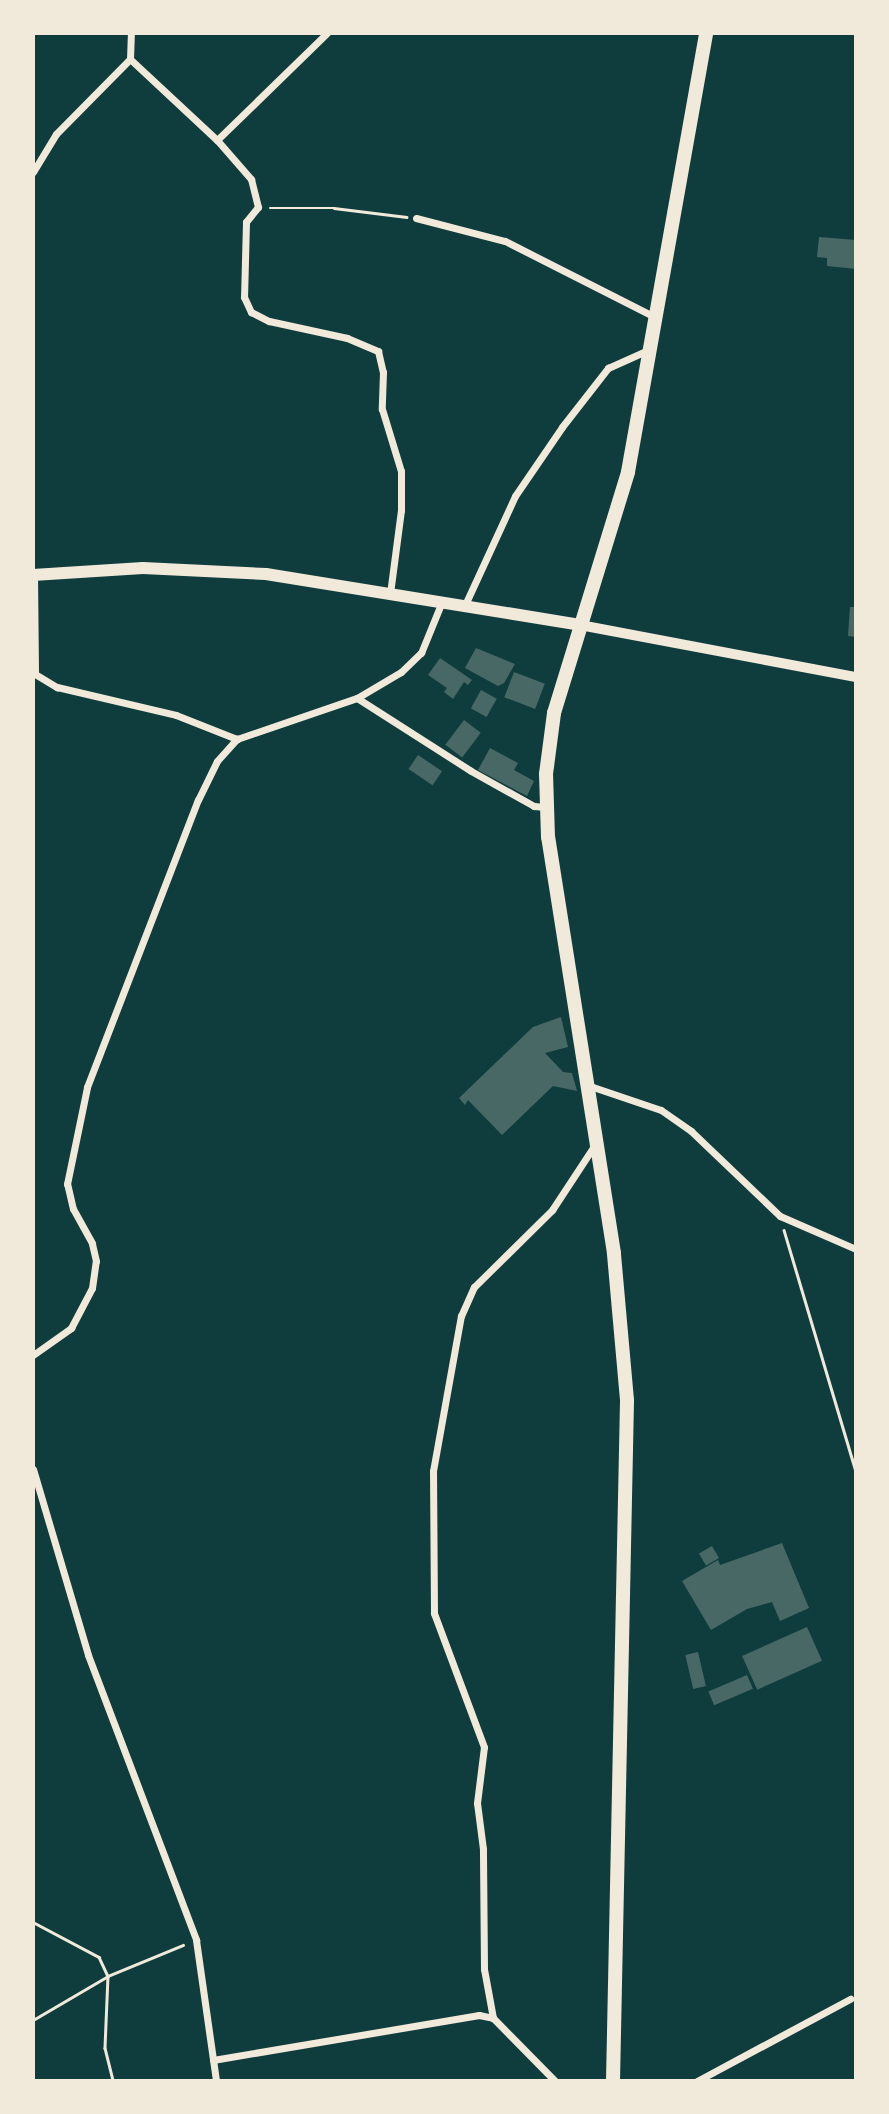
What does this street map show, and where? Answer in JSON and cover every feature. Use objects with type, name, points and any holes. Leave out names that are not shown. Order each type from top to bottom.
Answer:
[{"type":"main road","points":[[613,2081],[627,1401],[614,1253],[545,807],[554,713],[628,472],[652,349],[706,33]]},
{"type":"main road","points":[[34,575],[143,568],[225,572],[390,593],[464,608],[580,625]]},
{"type":"street","points":[[33,172],[56,134],[130,59],[131,33]]},
{"type":"street","points":[[217,140],[327,33]]},
{"type":"street","points":[[130,59],[217,140],[251,179],[258,207],[246,222],[244,297],[251,312],[269,321],[348,338],[378,351],[383,372],[382,409],[401,471],[401,510],[390,593]]},
{"type":"street","points":[[416,218],[505,241],[657,318]]},
{"type":"street","points":[[464,608],[515,496],[562,427],[608,368],[652,349]]},
{"type":"street","points":[[34,575],[35,674],[57,687],[176,715],[237,739]]},
{"type":"street","points":[[33,1355],[71,1328],[92,1288],[96,1261],[92,1243],[73,1209],[67,1184],[87,1087],[198,800],[217,761],[237,739],[357,698],[401,672],[421,653],[441,604]]},
{"type":"street","points":[[580,625],[856,677]]},
{"type":"street","points":[[357,698],[471,771],[534,806],[545,807]]},
{"type":"street","points":[[586,1084],[627,1095],[671,1117],[780,1216],[856,1249]]},
{"type":"street","points":[[493,2018],[484,1969],[483,1849],[477,1803],[484,1747],[434,1613],[433,1471],[461,1316],[474,1287],[552,1210],[596,1143]]},
{"type":"street","points":[[33,1469],[88,1655],[196,1940],[216,2081]]},
{"type":"street","points":[[697,2081],[850,1999]]},
{"type":"street","points":[[213,2060],[479,2015],[493,2018],[555,2081]]},
{"type":"path","points":[[258,207],[334,208],[416,218]]},
{"type":"path","points":[[780,1216],[856,1472]]},
{"type":"path","points":[[33,1922],[99,1957],[108,1976],[105,2048],[113,2081]]},
{"type":"path","points":[[33,2020],[108,1976],[196,1940]]},
{"type":"building","points":[[819,237],[856,240],[856,269],[827,266],[827,258],[817,257]]},
{"type":"building","points":[[850,607],[856,607],[856,637],[848,636]]},
{"type":"building","points":[[476,648],[515,664],[504,683],[498,686],[465,668]]},
{"type":"building","points":[[440,658],[472,680],[468,685],[464,682],[453,699],[444,692],[447,688],[428,675]]},
{"type":"building","points":[[514,672],[545,684],[535,709],[504,697]]},
{"type":"building","points":[[481,690],[497,699],[487,717],[471,708]]},
{"type":"building","points":[[464,720],[481,733],[462,757],[445,745]]},
{"type":"building","points":[[490,748],[518,763],[514,770],[534,781],[527,796],[478,770]]},
{"type":"building","points":[[418,755],[442,771],[433,785],[408,769]]},
{"type":"building","points":[[561,1017],[568,1047],[545,1053],[563,1072],[572,1073],[577,1091],[553,1086],[502,1135],[468,1100],[465,1105],[459,1098],[533,1027]]},
{"type":"building","points":[[782,1543],[809,1608],[780,1621],[772,1602],[747,1609],[711,1630],[682,1581],[718,1560],[720,1565]]},
{"type":"building","points":[[712,1546],[719,1558],[706,1566],[699,1554]]},
{"type":"building","points":[[807,1627],[822,1661],[757,1690],[742,1656]]},
{"type":"building","points":[[698,1652],[706,1686],[693,1689],[685,1655]]},
{"type":"building","points":[[747,1675],[753,1689],[714,1705],[708,1691]]}]
